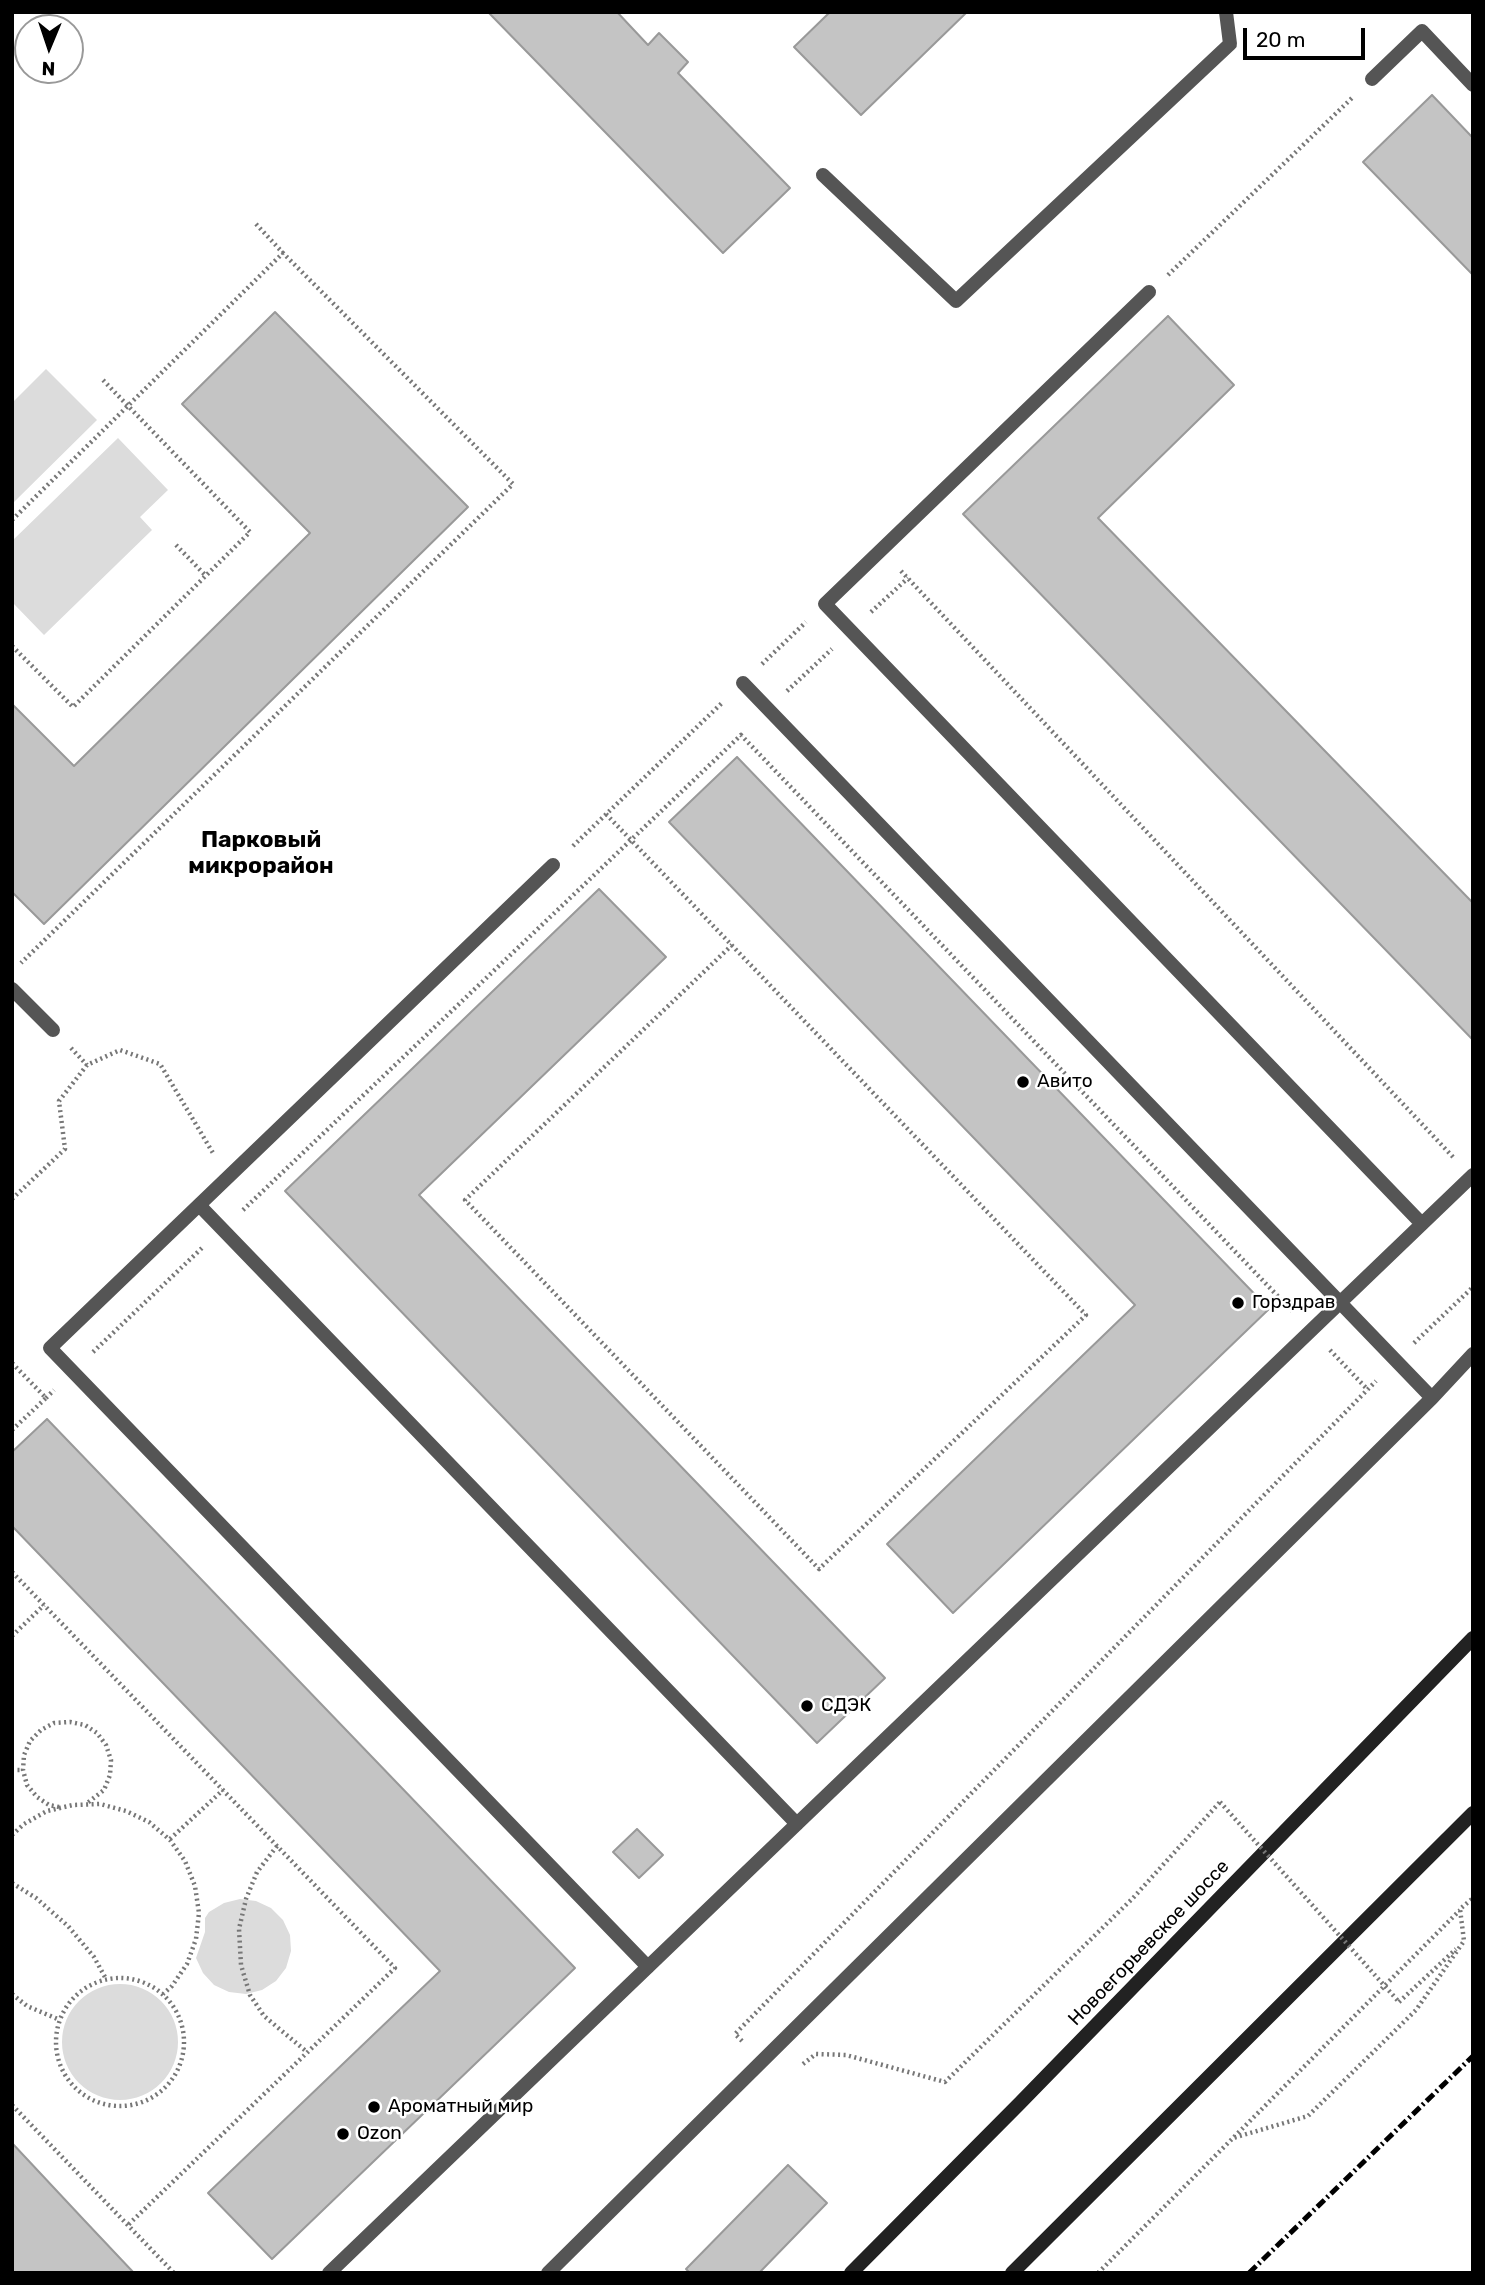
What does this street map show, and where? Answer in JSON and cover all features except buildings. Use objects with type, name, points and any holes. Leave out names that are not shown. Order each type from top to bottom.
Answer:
[{"type":"main road","name":"Новоегорьевское шоссе","points":[[851,2273],[1473,1638]]},
{"type":"main road","points":[[1012,2273],[1473,1813]]},
{"type":"lane","points":[[823,175],[956,301],[1230,44],[1226,12]]},
{"type":"lane","points":[[1373,79],[1422,31],[1473,85]]},
{"type":"lane","points":[[1149,292],[825,604],[1422,1224]]},
{"type":"lane","points":[[743,683],[1432,1398]]},
{"type":"lane","points":[[553,865],[50,1348],[648,1967]]},
{"type":"lane","points":[[12,989],[53,1030]]},
{"type":"lane","points":[[329,2273],[1472,1176]]},
{"type":"lane","points":[[200,1205],[797,1824]]},
{"type":"lane","points":[[548,2273],[1432,1398],[1473,1354]]},
{"type":"path","points":[[1149,292],[1373,79]]},
{"type":"path","points":[[12,972],[513,484],[256,224]]},
{"type":"path","points":[[12,520],[283,253]]},
{"type":"path","points":[[12,646],[73,707],[250,532],[102,379]]},
{"type":"path","points":[[176,545],[206,576]]},
{"type":"path","points":[[881,550],[1472,1176]]},
{"type":"path","points":[[12,1430],[908,578]]},
{"type":"path","points":[[553,865],[825,604]]},
{"type":"path","points":[[741,735],[1368,1390]]},
{"type":"path","points":[[606,814],[732,945],[1086,1315],[820,1569],[465,1200],[732,945]]},
{"type":"path","points":[[12,1199],[65,1149],[59,1101],[87,1065],[120,1050],[160,1064],[227,1178],[251,1202]]},
{"type":"path","points":[[735,2034],[1396,1360],[1473,1287]]},
{"type":"path","points":[[12,1363],[46,1398]]},
{"type":"path","points":[[12,1572],[395,1968],[128,2225]]},
{"type":"path","points":[[12,1636],[44,1605]]},
{"type":"path","points":[[61,1808],[49,1805],[37,1797],[27,1785],[23,1770],[24,1755],[30,1741],[41,1730],[54,1723],[70,1721],[85,1725],[97,1733],[106,1745],[111,1760],[110,1775],[104,1790],[85,1805]]},
{"type":"path","points":[[12,1770],[23,1770]]},
{"type":"path","points":[[170,1840],[223,1790]]},
{"type":"path","points":[[794,2070],[816,2054],[846,2055],[944,2082],[1133,1898],[1220,1802],[1399,2002],[1464,1941]]},
{"type":"path","points":[[12,1835],[24,1824],[47,1811],[100,1804],[149,1822],[170,1840],[185,1861],[195,1886],[199,1913],[196,1939],[187,1964],[163,1994]]},
{"type":"path","points":[[277,1846],[257,1872],[246,1899],[239,1928],[241,1965],[250,1995],[264,2016],[307,2052]]},
{"type":"path","points":[[12,1884],[36,1898],[68,1926],[94,1957],[106,1979]]},
{"type":"path","points":[[1098,2273],[1473,1898]]},
{"type":"path","points":[[1233,2138],[1308,2116],[1416,2010],[1464,1941],[1460,1909]]},
{"type":"path","points":[[129,1978],[149,1984],[163,1994],[177,2012],[184,2031],[185,2051],[178,2071],[167,2088],[150,2099],[131,2106],[111,2106],[92,2101],[75,2088],[63,2072],[56,2054],[56,2033],[60,2020],[74,1997],[90,1985],[106,1979],[129,1978]]},
{"type":"path","points":[[12,1994],[27,2006],[60,2020]]},
{"type":"path","points":[[12,2105],[174,2273]]},
{"type":"shaded area","points":[[46,369],[97,420],[12,504],[12,403]]},
{"type":"shaded area","points":[[118,438],[168,490],[140,517],[152,530],[44,635],[12,602],[12,541]]},
{"type":"shaded area","points":[[240,1899],[256,1901],[271,1908],[283,1920],[290,1935],[291,1951],[286,1968],[276,1981],[262,1990],[246,1994],[229,1992],[214,1985],[203,1973],[196,1958],[205,1932],[205,1918],[209,1912],[224,1903]]},
{"type":"shaded area","points":[[120,1984],[142,1988],[161,2001],[174,2020],[178,2042],[174,2064],[161,2083],[142,2096],[120,2100],[98,2096],[79,2083],[66,2064],[62,2042],[66,2020],[79,2001],[98,1988]]},
{"type":"railway","points":[[1249,2273],[1473,2056]]},
{"type":"place","name":"Авито","points":[[1023,1082]]},
{"type":"place","name":"Горздрав","points":[[1238,1303]]},
{"type":"place","name":"СДЭК","points":[[807,1706]]},
{"type":"place","name":"Ароматный мир","points":[[374,2107]]},
{"type":"place","name":"Ozon","points":[[343,2134]]},
{"type":"district","name":"Парковый микрорайон","points":[[261,853]]}]
